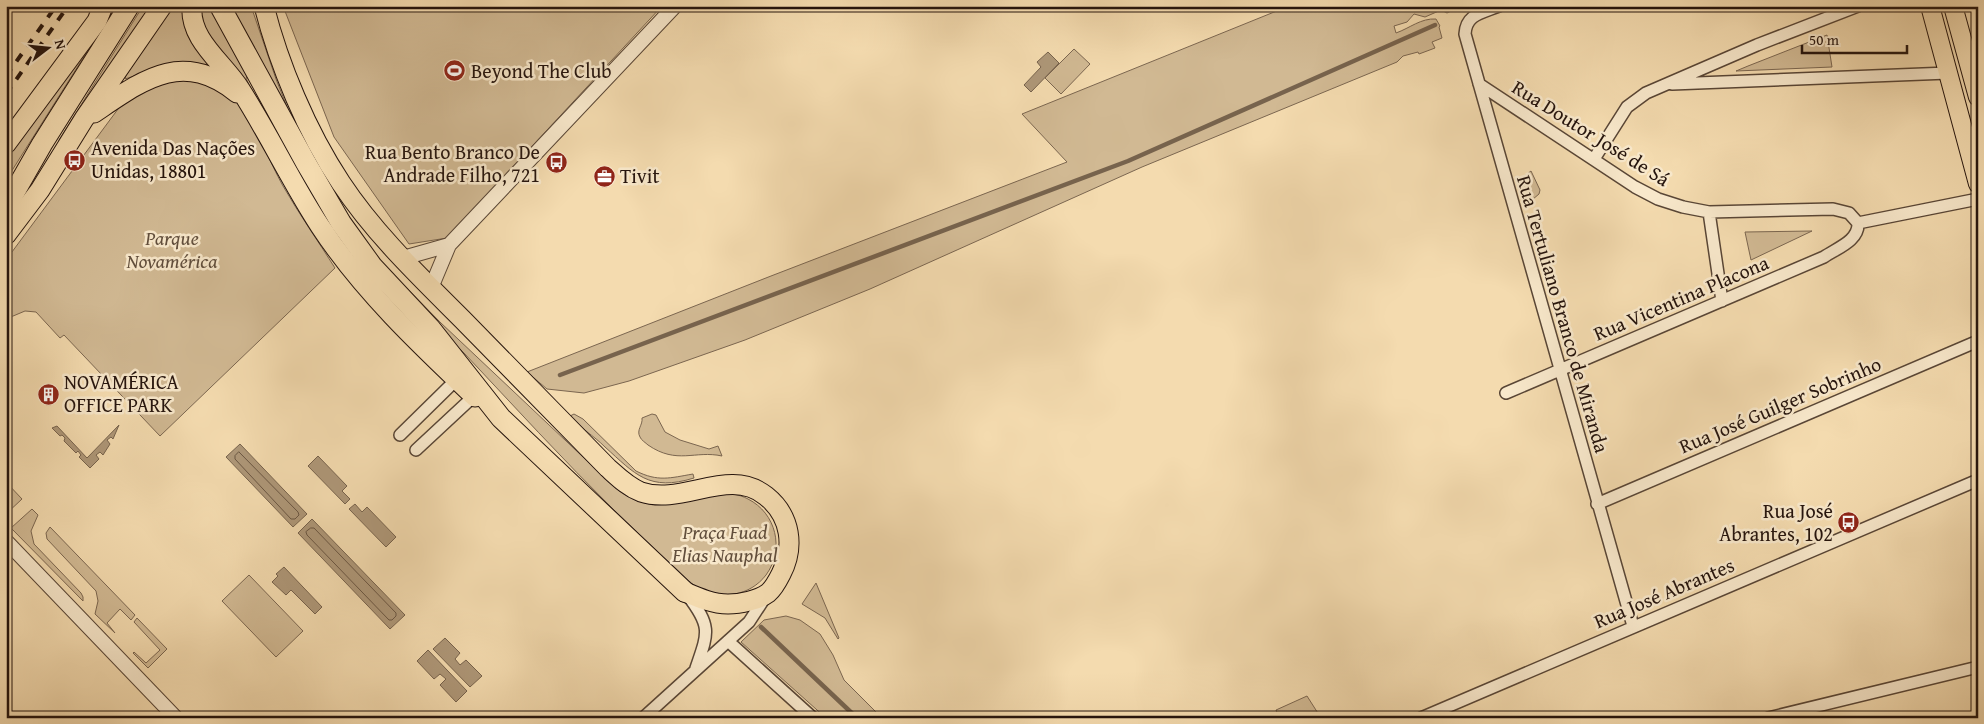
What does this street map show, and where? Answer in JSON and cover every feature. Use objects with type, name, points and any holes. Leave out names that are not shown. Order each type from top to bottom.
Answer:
[{"type":"highway","points":[[6,144],[97,21],[103,6]]},
{"type":"highway","points":[[6,207],[42,144],[129,6]]},
{"type":"highway","points":[[6,235],[40,190],[84,119],[162,6]]},
{"type":"highway","points":[[192,6],[193,22],[201,40],[233,78],[252,107],[320,226],[361,281],[411,334],[474,396],[501,418],[685,592],[713,602],[730,604],[755,599],[768,593],[777,582],[790,554],[790,542],[781,511],[766,496],[748,485],[737,484],[707,487],[668,495],[653,494],[632,487],[608,468],[431,288],[367,217],[341,183],[316,141],[288,79],[263,9]]},
{"type":"highway","points":[[220,6],[341,223],[372,266],[430,328],[501,418]]},
{"type":"highway","points":[[84,119],[142,82],[155,76],[181,71],[195,71],[207,74],[223,82],[252,107]]},
{"type":"main road","points":[[1930,6],[1978,184]]},
{"type":"main road","points":[[1953,6],[1978,98]]},
{"type":"street","points":[[431,288],[449,245],[675,6]]},
{"type":"street","name":"Rua Tertuliano Branco de Miranda","points":[[1499,6],[1469,20],[1466,25],[1465,34],[1633,626]]},
{"type":"street","points":[[1594,160],[1627,107],[1646,93],[1758,45],[1858,6]]},
{"type":"street","points":[[1664,84],[1948,73]]},
{"type":"street","name":"Rua Doutor José de Sá","points":[[1479,84],[1635,187],[1658,199],[1708,212],[1833,209],[1849,212],[1858,224]]},
{"type":"street","points":[[6,192],[42,144]]},
{"type":"street","points":[[1858,224],[1978,199]]},
{"type":"street","points":[[1708,212],[1722,301]]},
{"type":"street","name":"Rua Vicentina Placona","points":[[1506,394],[1824,257],[1853,239],[1858,230],[1858,224]]},
{"type":"street","points":[[403,258],[449,245]]},
{"type":"street","name":"Rua José Guilger Sobrinho","points":[[1597,504],[1978,341]]},
{"type":"street","points":[[400,435],[457,379]]},
{"type":"street","points":[[416,450],[474,396]]},
{"type":"street","name":"Rua José Abrantes","points":[[1422,718],[1436,715],[1633,626],[1978,480]]},
{"type":"street","points":[[6,541],[176,718]]},
{"type":"street","points":[[685,592],[701,613],[706,628],[706,639],[695,670]]},
{"type":"street","points":[[645,717],[749,622],[768,593]]},
{"type":"street","points":[[728,641],[812,718]]},
{"type":"street","points":[[1768,718],[1978,667]]},
{"type":"green space","points":[[113,6],[116,6],[6,180],[6,154]]},
{"type":"green space","points":[[143,6],[151,6],[59,142],[59,140]]},
{"type":"green space","points":[[173,6],[184,6],[184,25],[187,33],[195,47],[213,68],[140,74],[125,79],[126,75]]},
{"type":"green space","name":"Praça Fuad Elias Nauphal","points":[[197,6],[251,6],[293,122],[345,213],[382,263],[441,323],[619,491],[638,501],[655,504],[672,504],[718,494],[733,494],[758,505],[771,522],[775,532],[776,543],[772,565],[759,582],[744,592],[726,595],[708,592],[695,586],[576,472],[403,290],[352,228],[335,203],[258,63],[246,78],[258,105],[208,40]]},
{"type":"green space","name":"Beyond The Club","points":[[283,6],[662,6],[447,238],[409,244],[334,137]]},
{"type":"green space","points":[[1289,6],[1477,6],[1467,10],[1457,8],[1447,13],[1441,10],[1425,17],[1414,14],[1407,22],[1394,26],[1396,33],[1420,22],[1436,19],[1440,26],[1442,38],[1432,42],[1435,48],[1419,54],[1418,52],[1403,56],[1397,62],[1142,167],[870,289],[745,340],[629,381],[584,393],[547,389],[527,372],[1067,162],[1022,114]]},
{"type":"green space","points":[[1827,35],[1832,67],[1736,71],[1748,66]]},
{"type":"green space","points":[[1074,49],[1090,64],[1061,94],[1045,78]]},
{"type":"green space","name":"Parque Novamérica","points":[[178,78],[202,82],[220,90],[235,101],[246,114],[256,130],[283,186],[335,268],[160,436],[64,335],[60,338],[36,312],[25,311],[6,319],[6,260],[121,105],[158,83]]},
{"type":"green space","points":[[1531,171],[1540,190],[1539,194],[1526,205],[1519,180]]},
{"type":"green space","points":[[1812,231],[1751,260],[1745,232]]},
{"type":"green space","points":[[574,414],[583,419],[636,471],[658,478],[693,474],[694,478],[665,483],[644,478],[625,465],[578,424],[570,416]]},
{"type":"green space","points":[[652,414],[656,415],[665,432],[680,440],[709,449],[718,446],[722,456],[677,456],[658,451],[648,445],[641,438],[639,432],[642,418]]},
{"type":"green space","points":[[6,482],[22,499],[6,514]]},
{"type":"green space","points":[[32,509],[38,515],[31,531],[34,544],[81,593],[83,601],[11,528]]},
{"type":"green space","points":[[50,527],[135,615],[131,620],[120,609],[107,623],[115,633],[95,614],[98,601],[96,591],[47,539],[46,533]]},
{"type":"green space","points":[[249,575],[303,631],[276,657],[222,601]]},
{"type":"green space","points":[[816,583],[838,639],[825,618],[802,604]]},
{"type":"green space","points":[[786,616],[800,620],[820,634],[833,655],[844,680],[882,718],[826,718],[741,642],[764,620]]},
{"type":"green space","points":[[137,618],[167,649],[148,668],[133,653],[146,663],[160,650],[134,622]]},
{"type":"green space","points":[[1307,696],[1321,718],[1279,718],[1276,710]]},
{"type":"water","points":[[1048,52],[1059,63],[1031,92],[1024,85],[1041,67],[1037,62]]},
{"type":"water","points":[[119,425],[113,439],[111,437],[107,440],[110,444],[103,455],[100,452],[96,455],[99,459],[90,468],[79,457],[81,455],[78,451],[76,453],[64,441],[65,438],[52,428],[57,426],[87,458]]},
{"type":"water","points":[[240,444],[307,514],[293,527],[226,457]]},
{"type":"water","points":[[318,456],[347,486],[342,491],[350,499],[345,504],[308,466]]},
{"type":"water","points":[[355,504],[362,512],[367,507],[396,537],[386,547],[349,509]]},
{"type":"water","points":[[312,519],[405,615],[390,629],[298,533]]},
{"type":"water","points":[[284,567],[322,607],[315,614],[291,590],[286,595],[272,582],[278,576],[276,574]]},
{"type":"water","points":[[445,638],[460,653],[455,659],[460,665],[466,660],[482,676],[470,687],[433,649]]},
{"type":"water","points":[[428,650],[467,691],[456,702],[440,685],[446,679],[440,674],[434,679],[417,661]]},
{"type":"waterway","points":[[560,375],[1128,161],[1435,25]]},
{"type":"waterway","points":[[761,627],[857,718]]},
{"type":"railway","points":[[6,76],[56,6]]},
{"type":"railway","points":[[6,94],[68,6]]},
{"type":"place","name":"Beyond The Club","points":[[455,71]]},
{"type":"place","name":"Avenida Das Nações Unidas, 18801","points":[[75,160]]},
{"type":"place","name":"Rua Bento Branco De Andrade Filho, 721","points":[[556,163]]},
{"type":"place","name":"Tivit","points":[[604,176]]},
{"type":"place","name":"NOVAMÉRICA OFFICE PARK","points":[[48,394]]},
{"type":"place","name":"Rua José Abrantes, 102","points":[[1849,522]]}]
